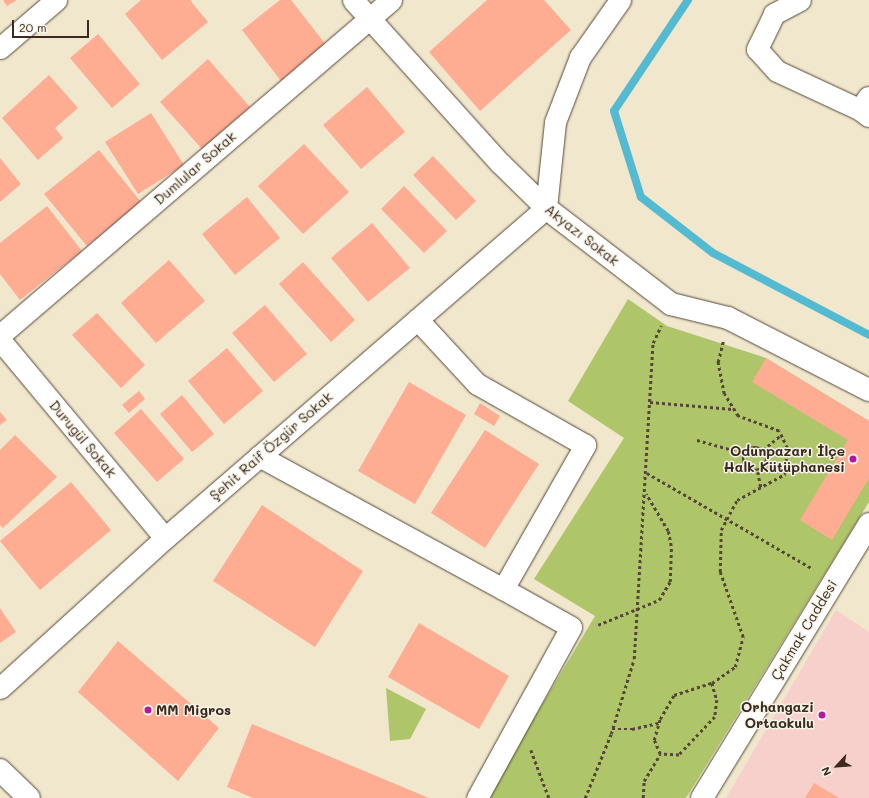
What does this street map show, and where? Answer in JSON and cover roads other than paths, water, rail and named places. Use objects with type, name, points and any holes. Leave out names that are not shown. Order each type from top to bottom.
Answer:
[{"type":"street","points":[[0,48],[56,0]]},
{"type":"street","name":"Akyazı Sokak","points":[[353,0],[500,163],[546,208],[671,304],[728,318],[869,390]]},
{"type":"street","name":"Dumlular Sokak","points":[[0,335],[391,0]]},
{"type":"street","points":[[546,208],[555,122],[580,57],[620,0]]},
{"type":"street","points":[[800,0],[774,14],[757,49],[777,71],[866,108]]},
{"type":"street","name":"Şehit Raif Özgür Sokak","points":[[0,688],[165,538],[546,208]]},
{"type":"street","points":[[417,319],[477,384],[585,445],[503,589]]},
{"type":"street","name":"Durugül Sokak","points":[[0,340],[165,538]]},
{"type":"street","points":[[259,456],[571,627],[477,798]]},
{"type":"street","name":"Çakmak Caddesi","points":[[702,798],[869,524]]},
{"type":"street","points":[[0,770],[29,798]]},
{"type":"waterway","points":[[688,0],[614,111],[641,197],[713,253],[869,335]]},
{"type":"place","name":"Odunpazarı İlçe Halk Kütüphanesi","points":[[853,459]]},
{"type":"place","name":"MM Migros","points":[[148,710]]},
{"type":"place","name":"Orhangazi Ortaokulu","points":[[822,715]]}]
